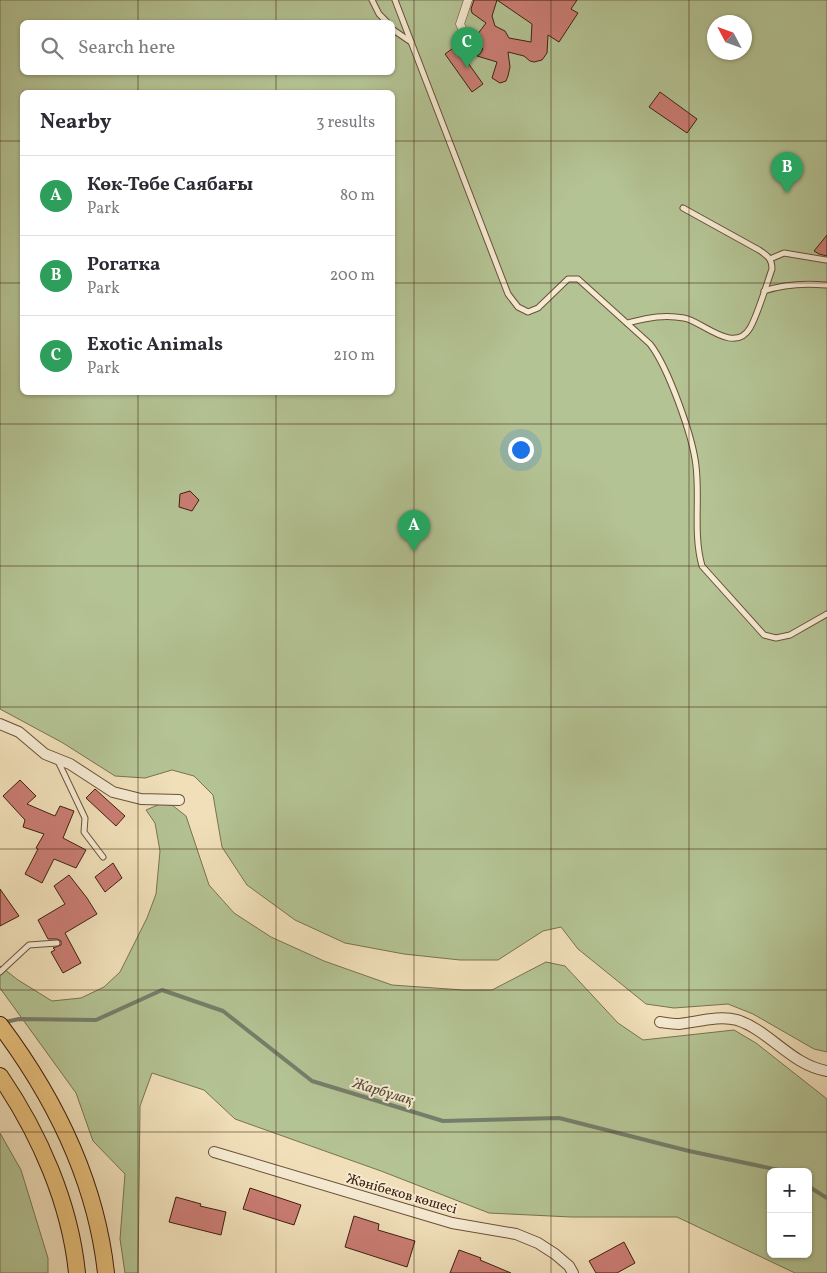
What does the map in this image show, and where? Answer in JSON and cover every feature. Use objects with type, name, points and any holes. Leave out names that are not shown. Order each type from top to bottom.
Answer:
[{"type":"main road","points":[[0,1025],[35,1076],[73,1149],[98,1223],[106,1273]]},
{"type":"main road","points":[[0,1076],[29,1125],[46,1160],[59,1194],[69,1230],[77,1273]]},
{"type":"street","points":[[468,0],[460,24],[471,47],[477,50]]},
{"type":"street","points":[[0,724],[19,732],[45,754],[70,764],[113,792],[141,799],[179,800]]},
{"type":"street","points":[[660,1022],[677,1024],[736,1019],[749,1025],[795,1058],[818,1069],[827,1070]]},
{"type":"street","name":"Жәнібеков көшесі","points":[[214,1152],[452,1223],[516,1234],[538,1243],[555,1254],[569,1266],[573,1273]]},
{"type":"lane","points":[[372,0],[378,14],[385,20]]},
{"type":"lane","points":[[395,0],[508,294],[518,307],[528,312],[538,308],[568,279],[578,279],[656,352],[678,401],[696,466],[698,539],[702,566],[764,635],[776,638],[790,635],[827,614]]},
{"type":"lane","points":[[395,31],[411,42]]},
{"type":"lane","points":[[627,323],[658,316],[686,318],[714,333],[733,338],[742,336],[750,329],[772,269],[772,262],[760,250],[683,208]]},
{"type":"lane","points":[[770,259],[784,253],[826,260]]},
{"type":"lane","points":[[764,291],[806,283],[826,285]]},
{"type":"lane","points":[[56,759],[86,818],[84,832],[103,857]]},
{"type":"lane","points":[[0,972],[30,945],[57,943]]},
{"type":"green space","points":[[0,0],[827,0],[827,1052],[814,1049],[753,1014],[728,1004],[674,1008],[646,1004],[578,949],[561,927],[543,931],[498,960],[460,960],[404,954],[345,943],[295,920],[247,885],[222,847],[213,795],[194,776],[172,770],[145,778],[115,776],[63,743],[0,709]]},
{"type":"green space","points":[[160,804],[172,805],[186,816],[209,885],[234,913],[271,937],[324,961],[392,985],[463,990],[492,990],[546,962],[565,966],[618,1023],[643,1040],[734,1030],[756,1043],[827,1099],[827,1273],[795,1273],[677,1217],[571,1217],[489,1213],[381,1171],[235,1119],[204,1090],[152,1073],[140,1106],[138,1273],[125,1273],[120,1239],[125,1174],[93,1141],[76,1093],[0,988],[0,966],[18,980],[52,1001],[81,998],[104,987],[120,972],[147,918],[156,894],[160,851],[155,823],[146,810]]},
{"type":"green space","points":[[0,1133],[21,1170],[48,1258],[48,1273],[0,1273]]},
{"type":"building","points":[[474,0],[497,0],[577,0],[571,9],[578,13],[559,42],[548,35],[547,53],[542,60],[534,62],[524,56],[508,52],[510,67],[508,76],[506,81],[500,83],[492,78],[497,62],[477,56],[483,49],[476,43],[477,35],[486,23],[472,13],[471,9]],"holes":[[[497,0],[532,24],[531,42],[509,38],[505,31],[495,26],[492,16]]]},
{"type":"building","points":[[456,46],[483,84],[472,92],[445,54]]},
{"type":"building","points":[[660,92],[697,119],[687,133],[649,107]]},
{"type":"building","points":[[827,235],[827,256],[814,251]]},
{"type":"building","points":[[190,491],[199,500],[192,511],[179,507],[180,494]]},
{"type":"building","points":[[20,780],[36,796],[27,804],[55,816],[60,806],[74,811],[63,838],[86,850],[76,868],[54,859],[42,883],[25,874],[44,834],[23,827],[25,820],[3,796]]},
{"type":"building","points":[[95,789],[125,816],[116,826],[86,798]]},
{"type":"building","points":[[113,863],[122,878],[105,892],[95,877]]},
{"type":"building","points":[[69,875],[97,914],[65,933],[81,963],[63,973],[51,952],[55,950],[53,948],[61,945],[61,941],[48,939],[38,920],[65,904],[54,886]]},
{"type":"building","points":[[0,889],[19,916],[0,926]]},
{"type":"building","points":[[250,1188],[301,1205],[294,1225],[243,1209]]},
{"type":"building","points":[[176,1197],[201,1204],[200,1206],[226,1212],[221,1235],[169,1222]]},
{"type":"building","points":[[354,1216],[379,1224],[378,1230],[415,1241],[407,1267],[345,1247]]},
{"type":"building","points":[[624,1242],[635,1263],[617,1273],[596,1273],[589,1261]]},
{"type":"building","points":[[459,1250],[481,1258],[480,1260],[511,1273],[450,1273]]},
{"type":"waterway","name":"Жарбұлақ","points":[[5,1022],[19,1019],[96,1020],[162,990],[223,1011],[312,1081],[443,1121],[559,1118],[689,1151],[769,1168]]},
{"type":"waterway","name":"Жарбұлақ","points":[[812,1189],[827,1198]]},
{"type":"place","name":"Exotic Animals","points":[[467,68]]},
{"type":"place","name":"Рогатка","points":[[787,193]]},
{"type":"place","name":"Көк-Төбе Саябағы","points":[[414,551]]}]
